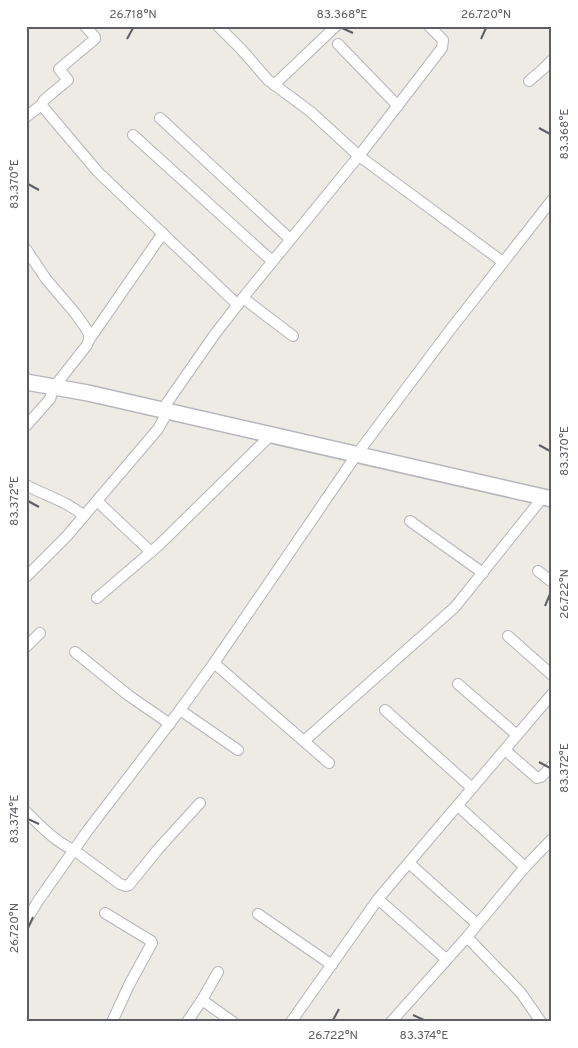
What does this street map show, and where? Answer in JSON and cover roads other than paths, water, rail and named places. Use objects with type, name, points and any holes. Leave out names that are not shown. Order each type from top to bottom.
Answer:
[{"type":"street","points":[[26,117],[41,106],[44,100],[68,80],[59,69],[96,39],[85,26]]},
{"type":"street","points":[[218,26],[268,80],[311,112],[359,156],[503,262]]},
{"type":"street","points":[[274,84],[336,26]]},
{"type":"street","points":[[26,577],[66,538],[158,429],[165,411],[215,334],[272,261],[359,156],[442,48],[443,40],[430,26]]},
{"type":"street","points":[[338,44],[398,106]]},
{"type":"street","points":[[529,81],[552,60]]},
{"type":"street","points":[[41,106],[98,172],[163,234],[241,302],[293,336]]},
{"type":"street","points":[[160,118],[290,239]]},
{"type":"street","points":[[134,135],[272,261]]},
{"type":"street","points":[[26,922],[38,901],[74,850],[214,663],[357,454],[450,330],[552,200]]},
{"type":"street","points":[[26,426],[50,399],[54,387],[87,345],[163,234]]},
{"type":"street","points":[[26,249],[46,280],[85,327],[89,334],[89,340]]},
{"type":"street","points":[[26,382],[165,411],[548,498],[455,607],[304,741]]},
{"type":"street","points":[[97,598],[151,552],[272,435]]},
{"type":"street","points":[[26,484],[65,502],[84,516]]},
{"type":"street","points":[[97,501],[151,552]]},
{"type":"street","points":[[410,521],[483,573]]},
{"type":"street","points":[[538,571],[552,582]]},
{"type":"street","points":[[26,647],[40,634]]},
{"type":"street","points":[[508,636],[552,676]]},
{"type":"street","points":[[75,652],[128,695],[170,724]]},
{"type":"street","points":[[214,663],[329,763]]},
{"type":"street","points":[[458,684],[517,736]]},
{"type":"street","points":[[291,1022],[378,899],[552,694]]},
{"type":"street","points":[[180,710],[238,750]]},
{"type":"street","points":[[386,710],[472,788]]},
{"type":"street","points":[[505,750],[537,778],[541,777],[552,766]]},
{"type":"street","points":[[26,812],[58,841],[74,850],[120,884],[126,886],[129,885],[159,848],[200,803]]},
{"type":"street","points":[[458,806],[525,868]]},
{"type":"street","points":[[391,1022],[552,839]]},
{"type":"street","points":[[409,863],[477,924]]},
{"type":"street","points":[[378,899],[446,959]]},
{"type":"street","points":[[105,913],[152,943],[129,985],[112,1022]]},
{"type":"street","points":[[258,914],[332,964]]},
{"type":"street","points":[[467,936],[521,993],[541,1022]]},
{"type":"street","points":[[187,1022],[218,972]]},
{"type":"street","points":[[202,1000],[233,1022]]}]
